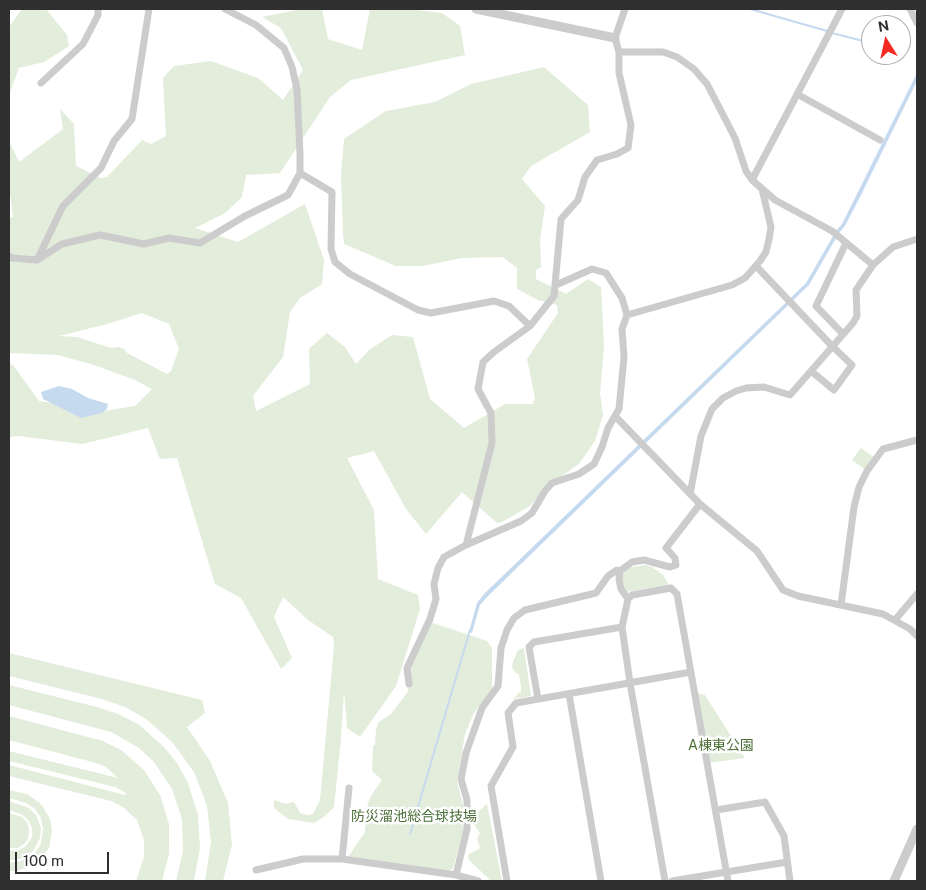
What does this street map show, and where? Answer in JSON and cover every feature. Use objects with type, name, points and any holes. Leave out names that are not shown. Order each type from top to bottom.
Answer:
[{"type":"street","points":[[41,83],[83,44],[98,15],[98,9]]},
{"type":"street","points":[[37,260],[63,206],[101,168],[114,141],[132,119],[149,9]]},
{"type":"street","points":[[9,256],[12,258],[37,260],[62,244],[100,235],[144,244],[169,238],[200,243],[245,216],[288,195],[300,172],[297,89],[292,67],[284,48],[256,25],[225,9]]},
{"type":"street","points":[[476,9],[615,38]]},
{"type":"street","points":[[466,544],[492,443],[492,413],[478,389],[483,362],[530,326],[554,296],[561,219],[578,200],[585,178],[597,160],[617,154],[628,148],[632,125],[619,73],[619,52],[615,38],[625,9]]},
{"type":"street","points":[[752,180],[842,9]]},
{"type":"street","points":[[910,9],[917,23]]},
{"type":"street","points":[[619,52],[663,52],[677,57],[694,69],[707,84],[735,138],[746,171],[752,180],[775,200],[833,232],[873,265]]},
{"type":"street","points":[[797,94],[880,140]]},
{"type":"street","points":[[300,172],[332,192],[331,249],[335,262],[350,274],[418,310],[431,313],[494,301],[509,306],[530,326]]},
{"type":"street","points":[[627,315],[732,285],[745,278],[766,252],[771,227],[762,189]]},
{"type":"street","points":[[690,494],[701,436],[712,409],[723,398],[741,389],[764,387],[790,395],[857,316],[856,290],[873,265],[893,247],[917,239]]},
{"type":"street","points":[[843,334],[816,306],[846,243]]},
{"type":"street","points":[[756,266],[852,365],[834,390],[811,371]]},
{"type":"street","points":[[409,684],[407,668],[430,619],[436,599],[434,584],[438,568],[444,557],[466,544],[521,521],[532,513],[552,482],[579,474],[594,464],[608,428],[619,409],[624,364],[622,329],[627,315],[622,298],[606,273],[592,268],[556,284]]},
{"type":"street","points":[[616,416],[700,504],[757,551],[783,590],[798,596],[883,614],[910,629],[917,636]]},
{"type":"street","points":[[841,605],[852,516],[859,487],[883,449],[917,440]]},
{"type":"street","points":[[456,874],[467,829],[467,800],[461,779],[466,753],[482,708],[498,686],[501,648],[507,630],[514,618],[525,610],[596,593],[608,576],[617,570],[620,571],[632,562],[644,560],[670,567],[676,565],[675,558],[666,548],[700,504]]},
{"type":"street","points":[[620,571],[621,590],[628,599]]},
{"type":"street","points":[[665,881],[622,627],[628,599],[632,595],[670,588],[677,594],[728,881]]},
{"type":"street","points":[[895,620],[917,594]]},
{"type":"street","points":[[538,699],[529,647],[534,642],[622,627]]},
{"type":"street","points":[[508,881],[491,786],[513,747],[508,713],[516,703],[692,672]]},
{"type":"street","points":[[569,694],[601,881]]},
{"type":"street","points":[[342,859],[349,788]]},
{"type":"street","points":[[716,810],[764,802],[784,836],[790,881]]},
{"type":"street","points":[[894,881],[917,829]]},
{"type":"street","points":[[256,870],[303,859],[342,859],[456,874],[478,881]]},
{"type":"street","points":[[672,881],[787,862]]},
{"type":"green space","points":[[22,9],[46,9],[67,35],[69,46],[44,62],[19,68],[9,95],[9,27]]},
{"type":"green space","points":[[302,9],[322,9],[328,39],[362,50],[370,9],[407,9],[442,13],[460,26],[465,55],[351,80],[330,97],[280,173],[246,175],[242,197],[225,213],[195,228],[238,242],[305,204],[324,260],[322,284],[300,298],[290,312],[283,357],[253,396],[256,411],[310,384],[309,349],[327,333],[345,347],[356,364],[369,350],[392,335],[413,337],[430,399],[464,428],[505,404],[533,404],[535,398],[527,359],[558,313],[557,305],[538,300],[517,289],[517,268],[503,257],[462,258],[422,266],[396,266],[344,244],[341,175],[344,139],[386,111],[435,102],[471,84],[544,67],[588,105],[590,132],[531,166],[522,179],[545,206],[540,240],[541,267],[536,270],[536,279],[566,294],[588,279],[601,287],[604,346],[600,393],[603,415],[595,441],[579,464],[552,483],[530,506],[497,523],[462,492],[426,534],[406,509],[374,451],[347,458],[374,510],[378,579],[418,595],[420,609],[396,686],[360,737],[347,728],[344,691],[334,807],[314,823],[288,819],[274,808],[274,800],[286,804],[294,802],[300,813],[307,815],[313,814],[320,800],[334,646],[333,637],[308,620],[283,597],[274,617],[292,658],[281,669],[241,598],[215,584],[177,458],[160,459],[148,428],[82,444],[19,436],[9,437],[9,364],[13,365],[39,401],[104,411],[135,406],[152,389],[135,380],[94,365],[58,355],[9,353],[9,218],[13,217],[9,185],[9,141],[19,162],[63,129],[60,109],[74,124],[76,166],[101,178],[107,177],[142,140],[151,144],[166,136],[163,78],[174,66],[211,61],[258,78],[283,100],[303,70],[281,28],[262,17]],"holes":[[[142,313],[169,324],[179,349],[171,371],[167,374],[119,347],[111,348],[77,337],[59,336]]]},
{"type":"green space","points":[[861,448],[875,458],[867,471],[852,460]]},
{"type":"green space","points":[[645,565],[652,567],[663,575],[669,585],[626,592],[623,589],[621,575],[626,568]]},
{"type":"green space","name":"防災溜池総合球技場","points":[[433,623],[487,641],[492,648],[492,693],[473,715],[465,734],[457,781],[463,805],[463,833],[453,868],[450,871],[348,857],[365,832],[368,803],[382,780],[372,771],[376,729],[379,722],[391,714],[407,693],[410,683],[407,668],[428,624]]},
{"type":"green space","points":[[524,648],[531,696],[513,699],[521,691],[521,687],[519,675],[513,670],[512,664],[518,650]]},
{"type":"green space","points":[[9,653],[202,700],[205,713],[187,727],[210,761],[228,803],[232,845],[223,881],[205,881],[211,842],[207,806],[194,772],[173,743],[146,719],[125,707],[102,699],[9,676]]},
{"type":"green space","points":[[9,685],[118,714],[138,724],[163,746],[177,763],[188,783],[198,815],[200,848],[194,881],[176,881],[183,851],[182,819],[172,789],[154,762],[139,748],[111,732],[9,705]]},
{"type":"green space","name":"A棟東公園","points":[[695,693],[705,695],[745,758],[708,763]]},
{"type":"green space","points":[[9,716],[103,741],[121,750],[144,770],[160,795],[169,824],[169,854],[162,881],[136,881],[144,857],[144,840],[137,820],[123,807],[111,801],[9,776],[9,765],[125,795],[126,793],[115,787],[9,761],[9,751],[118,778],[106,767],[96,763],[9,740]]},
{"type":"green space","points":[[9,790],[27,794],[41,804],[50,819],[52,830],[49,848],[42,858],[27,868],[15,871],[9,871],[9,863],[21,861],[35,853],[41,844],[43,828],[41,818],[35,809],[26,803],[9,798]]},
{"type":"green space","points":[[9,801],[29,808],[36,815],[41,828],[40,838],[33,851],[25,857],[15,860],[9,860],[9,851],[19,850],[26,846],[32,837],[32,828],[29,821],[23,815],[9,810]]},
{"type":"green space","points":[[487,804],[502,881],[491,881],[469,860],[468,855],[480,848],[477,839],[480,833],[472,822],[472,817]]},
{"type":"green space","points":[[9,813],[22,817],[27,822],[29,829],[28,839],[18,848],[9,848]]},
{"type":"water","points":[[917,73],[917,81],[861,195],[845,226],[809,285],[488,596],[480,605],[472,633],[469,632],[477,603],[485,593],[806,283],[842,224]]},
{"type":"water","points":[[59,386],[72,389],[88,398],[108,404],[107,409],[102,413],[81,418],[43,399],[41,392]]},
{"type":"waterway","points":[[750,9],[827,31]]},
{"type":"waterway","points":[[832,33],[861,40]]},
{"type":"waterway","points":[[410,834],[470,630]]}]
